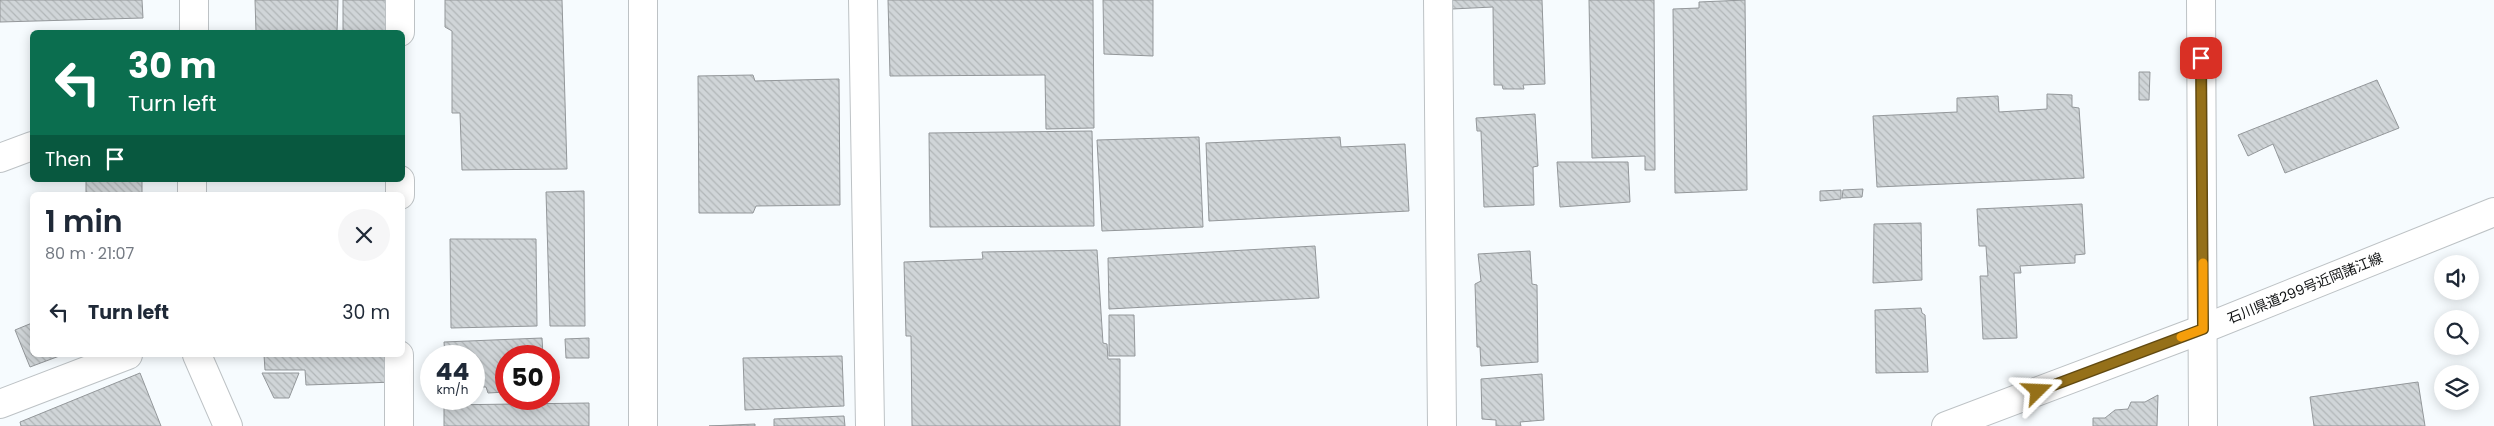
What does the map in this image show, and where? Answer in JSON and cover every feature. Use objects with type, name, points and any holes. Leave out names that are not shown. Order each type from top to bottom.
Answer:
[{"type":"street","points":[[194,0],[194,30]]},
{"type":"street","points":[[400,0],[400,30]]},
{"type":"street","points":[[643,0],[643,426]]},
{"type":"street","points":[[864,0],[870,426]]},
{"type":"street","points":[[1438,0],[1442,426]]},
{"type":"street","points":[[2201,0],[2203,426]]},
{"type":"street","points":[[0,158],[30,147]]},
{"type":"street","name":"石川県道299号近岡諸江線","points":[[1946,426],[2203,329],[2494,212]]},
{"type":"street","points":[[0,404],[123,357]]},
{"type":"street","points":[[198,357],[228,426]]},
{"type":"street","points":[[399,357],[399,426]]},
{"type":"building","points":[[0,0],[142,0],[143,18],[0,22]]},
{"type":"building","points":[[255,0],[338,0],[337,30],[256,30]]},
{"type":"building","points":[[343,0],[395,0],[395,30],[343,30]]},
{"type":"building","points":[[445,0],[562,0],[567,169],[462,170],[460,113],[452,113],[452,31],[445,27]]},
{"type":"building","points":[[888,0],[1093,0],[1094,128],[1046,129],[1045,75],[890,76]]},
{"type":"building","points":[[1103,0],[1153,0],[1153,56],[1104,54]]},
{"type":"building","points":[[1452,0],[1542,0],[1545,84],[1523,85],[1524,89],[1503,89],[1502,85],[1494,85],[1493,7],[1452,9]]},
{"type":"building","points":[[1589,0],[1654,0],[1655,170],[1645,170],[1645,156],[1592,158]]},
{"type":"building","points":[[1745,0],[1747,190],[1675,193],[1673,9],[1699,8],[1699,2]]},
{"type":"building","points":[[2139,72],[2150,72],[2149,100],[2139,100]]},
{"type":"building","points":[[753,75],[755,81],[839,79],[840,205],[756,206],[753,213],[699,213],[698,76]]},
{"type":"building","points":[[2377,80],[2399,128],[2285,173],[2273,144],[2248,156],[2238,135]]},
{"type":"building","points":[[2047,94],[2072,95],[2072,107],[2079,108],[2084,178],[1877,187],[1873,116],[1957,112],[1957,98],[1998,96],[1999,112],[2047,109]]},
{"type":"building","points":[[1535,114],[1538,166],[1533,167],[1534,205],[1484,207],[1481,131],[1477,131],[1476,118]]},
{"type":"building","points":[[1092,131],[1094,226],[930,227],[929,133]]},
{"type":"building","points":[[1199,137],[1203,227],[1102,231],[1097,140]]},
{"type":"building","points":[[1340,137],[1341,147],[1405,144],[1409,211],[1209,221],[1206,143]]},
{"type":"building","points":[[1557,162],[1628,162],[1630,202],[1560,207]]},
{"type":"building","points":[[86,182],[142,182],[142,192],[86,192]]},
{"type":"building","points":[[1863,189],[1862,197],[1842,198],[1843,190]]},
{"type":"building","points":[[1841,190],[1841,199],[1820,201],[1820,191]]},
{"type":"building","points":[[584,191],[585,326],[550,326],[546,192]]},
{"type":"building","points":[[2082,204],[2085,254],[2075,255],[2075,263],[2020,266],[2021,273],[2014,273],[2017,338],[1983,339],[1980,276],[1988,276],[1986,246],[1979,246],[1977,209]]},
{"type":"building","points":[[1921,223],[1922,280],[1873,283],[1874,224]]},
{"type":"building","points":[[450,239],[536,239],[537,326],[451,328]]},
{"type":"building","points":[[1315,246],[1319,298],[1109,309],[1108,258]]},
{"type":"building","points":[[1097,250],[1103,343],[1107,344],[1108,359],[1120,359],[1120,426],[912,426],[911,336],[906,336],[904,262],[983,259],[982,252]]},
{"type":"building","points":[[1530,251],[1532,284],[1537,285],[1538,362],[1481,366],[1480,347],[1477,347],[1475,284],[1481,281],[1478,254]]},
{"type":"building","points":[[1921,308],[1922,313],[1925,315],[1928,372],[1876,373],[1875,310]]},
{"type":"building","points":[[1109,315],[1134,315],[1135,356],[1109,356]]},
{"type":"building","points":[[30,324],[30,357],[57,357],[30,367],[15,330]]},
{"type":"building","points":[[542,338],[542,345],[495,345],[495,393],[488,393],[485,387],[485,345],[444,345],[444,342]]},
{"type":"building","points":[[589,338],[589,358],[566,358],[565,339]]},
{"type":"building","points":[[842,356],[844,406],[745,410],[743,358]]},
{"type":"building","points":[[264,357],[395,357],[395,382],[306,385],[305,370],[265,370]]},
{"type":"building","points":[[140,373],[161,426],[21,426],[20,422]]},
{"type":"building","points":[[262,373],[299,373],[289,398],[274,398]]},
{"type":"building","points":[[1542,374],[1544,420],[1520,422],[1521,426],[1496,426],[1496,420],[1482,419],[1481,379]]},
{"type":"building","points":[[2418,382],[2425,426],[2314,426],[2310,397]]},
{"type":"building","points":[[2158,395],[2157,426],[2093,426],[2093,418],[2105,418],[2115,410],[2128,409],[2131,402],[2145,402]]},
{"type":"building","points":[[560,403],[589,403],[589,426],[444,426],[444,410],[485,410],[485,404],[495,404],[495,410],[560,410]]},
{"type":"building","points":[[844,416],[845,426],[774,426],[774,419]]},
{"type":"building","points":[[755,424],[755,426],[709,426]]},
{"type":"slow traffic","points":[[2181,337],[2203,329],[2203,263]]},
{"type":"route","points":[[2038,391],[2203,329],[2201,58]]}]
